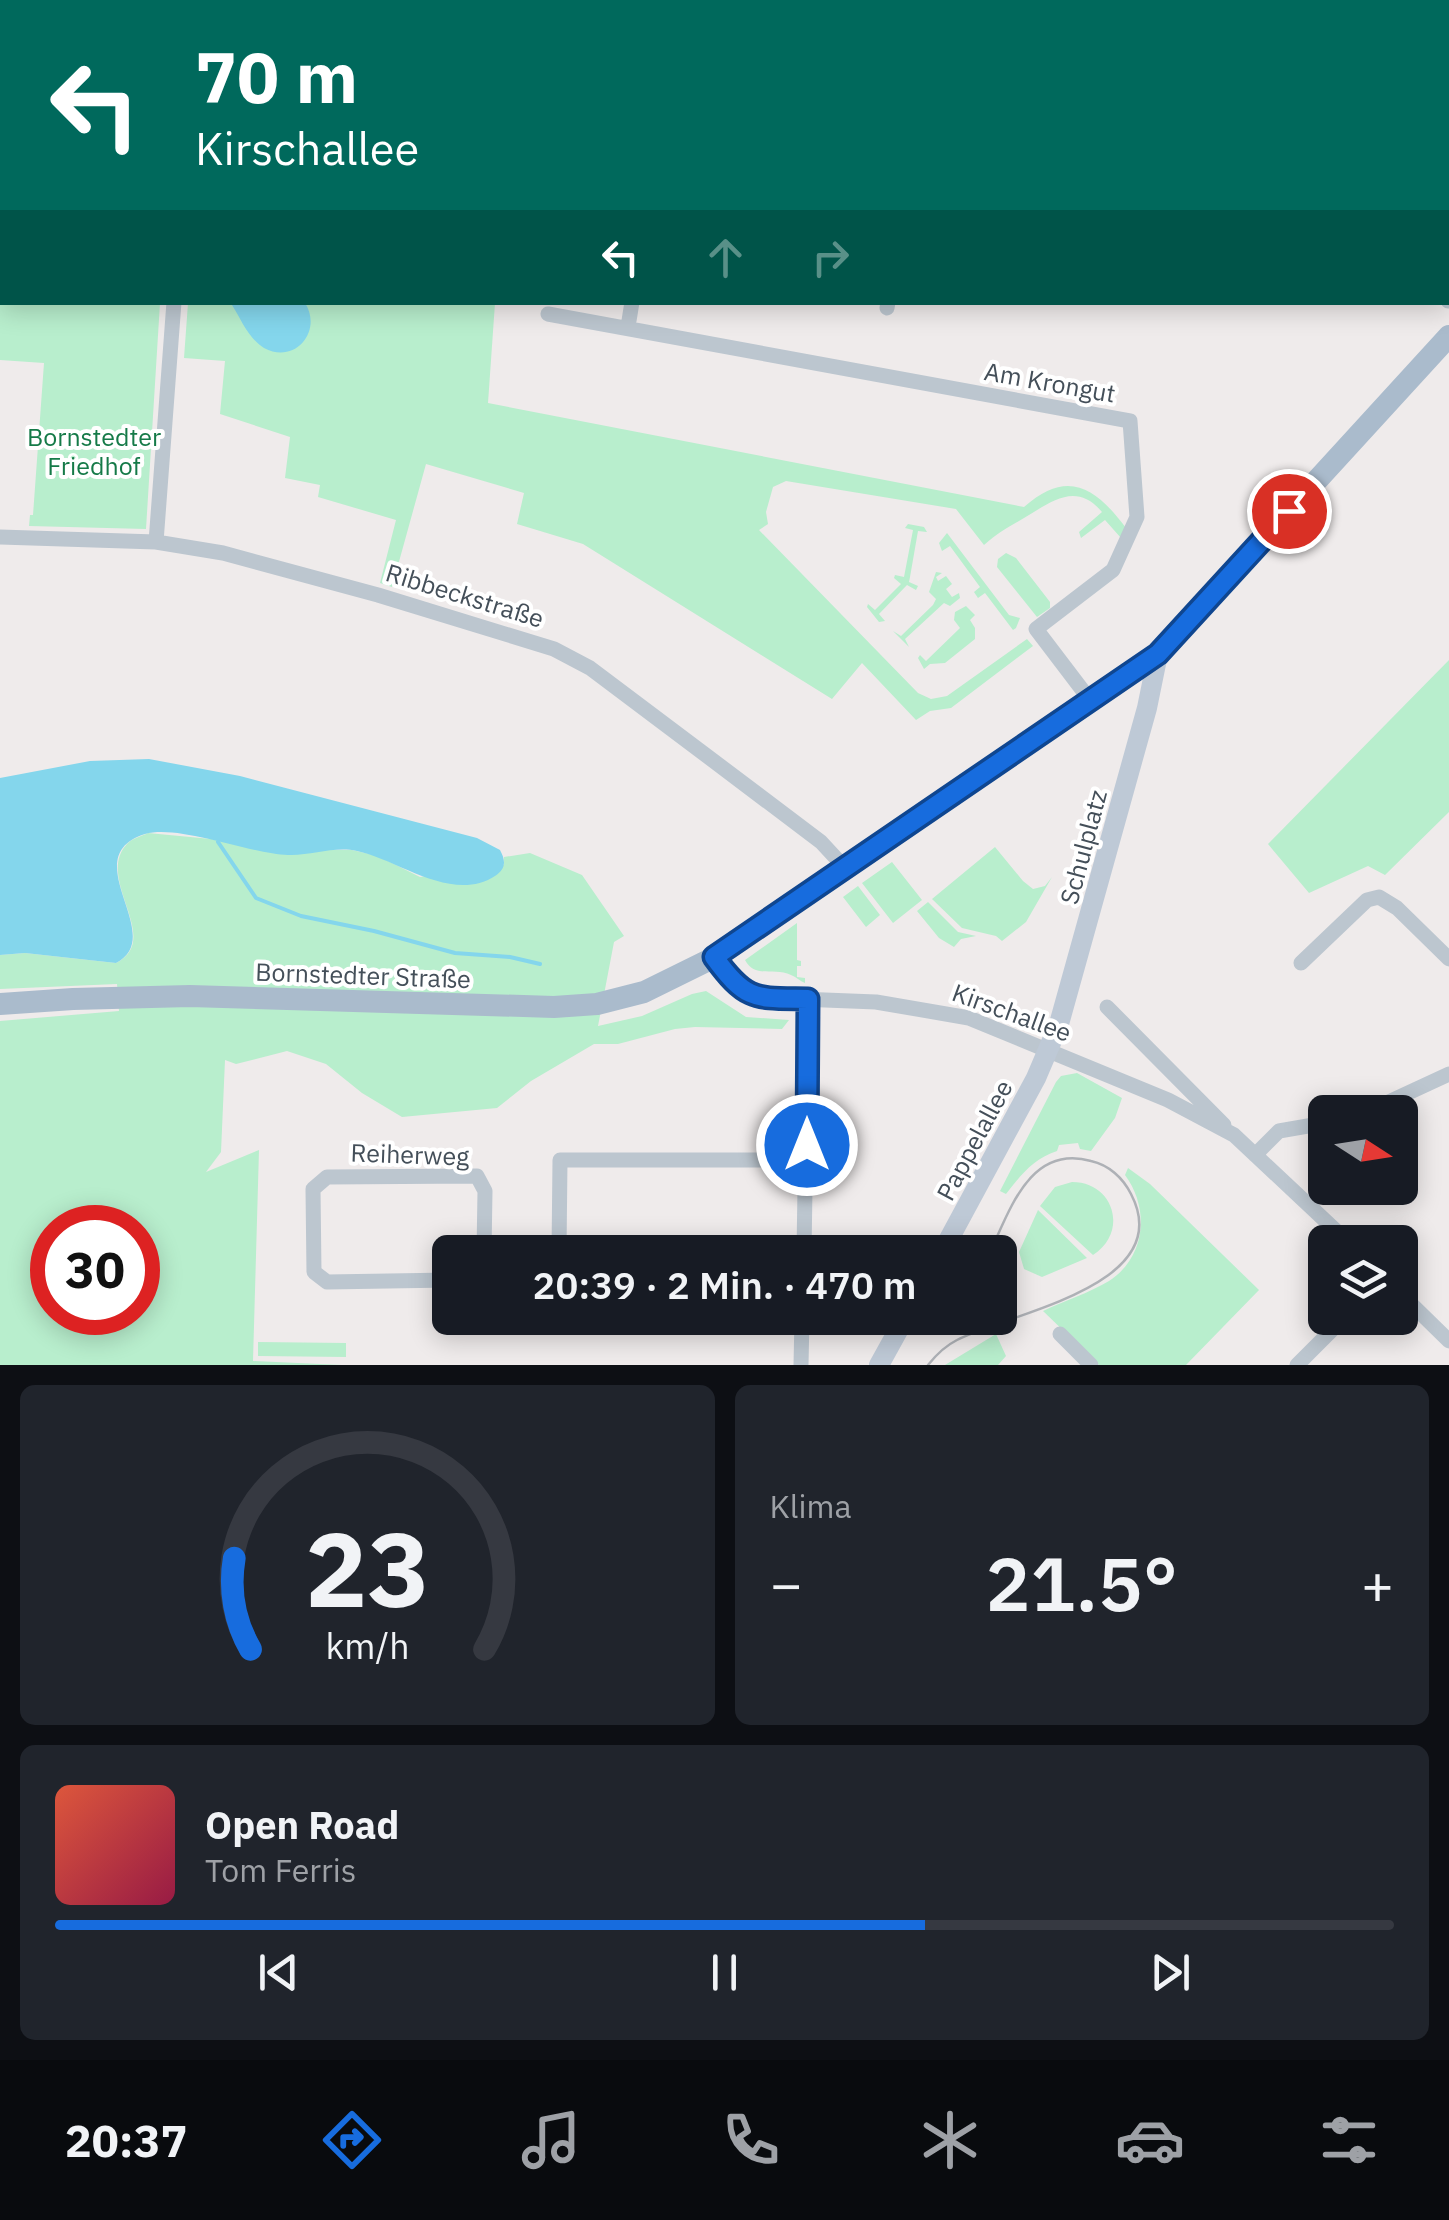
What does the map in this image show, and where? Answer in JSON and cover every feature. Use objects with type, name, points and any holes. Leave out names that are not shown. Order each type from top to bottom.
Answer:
[{"type":"main road","name":"Bornstedter Straße","points":[[0,1004],[190,996],[554,1008],[597,1004],[644,992],[714,957],[1158,654],[1448,339]]},
{"type":"street","points":[[156,542],[174,305]]},
{"type":"street","points":[[628,328],[632,305]]},
{"type":"street","name":"Am Krongut","points":[[548,314],[1130,421],[1137,517],[1113,570],[1036,630],[1090,700]]},
{"type":"street","name":"Ribbeckstraße","points":[[0,537],[156,542],[267,564],[567,654],[821,842],[846,869]]},
{"type":"street","name":"Schulplatz","points":[[1048,1051],[1078,962],[1158,654]]},
{"type":"street","points":[[1301,963],[1367,900],[1378,898],[1397,908],[1449,959]]},
{"type":"street","name":"Kirschallee","points":[[714,957],[747,994],[876,1002],[970,1018],[1168,1100],[1234,1135]]},
{"type":"street","points":[[805,1235],[808,999]]},
{"type":"street","name":"Kirschallee","points":[[1107,1007],[1330,1225]]},
{"type":"street","name":"Pappelallee","points":[[951,1235],[1048,1051]]},
{"type":"street","points":[[1404,1095],[1449,1074]]},
{"type":"street","points":[[1254,1155],[1279,1131],[1308,1126]]},
{"type":"street","points":[[559,1235],[560,1160],[807,1160]]},
{"type":"street","name":"Reiherweg","points":[[432,1280],[327,1282],[314,1272],[314,1189],[327,1177],[478,1176],[485,1191],[484,1235]]},
{"type":"street","points":[[1418,1311],[1449,1342]]},
{"type":"street","points":[[1060,1334],[1091,1365]]},
{"type":"street","points":[[801,1365],[802,1335]]},
{"type":"street","points":[[879,1365],[896,1335]]},
{"type":"street","points":[[1297,1365],[1327,1335]]},
{"type":"green space","name":"Bornstedter Friedhof","points":[[0,305],[160,305],[146,529],[29,526],[44,363],[0,360]]},
{"type":"green space","points":[[188,305],[495,305],[488,403],[1024,507],[1054,488],[1080,488],[1104,502],[1126,528],[1121,538],[1105,520],[1081,538],[1079,532],[1102,512],[1083,498],[1063,497],[984,545],[956,509],[786,481],[773,487],[766,512],[768,524],[759,530],[918,693],[931,699],[947,696],[1027,639],[1033,646],[951,708],[930,711],[916,720],[862,663],[832,699],[583,544],[517,524],[524,493],[426,464],[392,587],[380,583],[396,520],[318,497],[320,485],[285,478],[290,437],[220,414],[225,361],[184,358]]},
{"type":"green space","points":[[908,524],[924,527],[927,532],[918,531],[909,582],[918,586],[916,590],[907,585],[879,614],[885,621],[879,622],[867,607],[868,604],[875,610],[901,584],[894,578],[904,577],[913,530],[905,528]]},
{"type":"green space","points":[[947,533],[1009,615],[1020,618],[1016,628],[1013,630],[985,593],[978,598],[974,592],[980,587],[950,546],[942,551],[939,543]]},
{"type":"green space","points":[[1006,553],[1016,558],[1050,602],[1050,608],[1037,617],[997,567],[998,559]]},
{"type":"green space","points":[[936,572],[942,573],[936,577],[938,581],[946,576],[952,584],[946,589],[952,597],[959,593],[960,598],[950,606],[944,603],[905,639],[909,647],[893,631],[901,636],[933,605],[936,599],[929,592]]},
{"type":"green space","points":[[966,606],[975,615],[970,620],[975,639],[945,663],[930,664],[924,669],[920,655],[926,661],[960,628],[954,620],[955,612]]},
{"type":"green space","points":[[1449,660],[1449,812],[1385,875],[1368,866],[1309,893],[1268,844]]},
{"type":"green space","points":[[148,833],[352,850],[378,856],[420,877],[504,865],[504,857],[530,853],[582,875],[624,936],[614,942],[598,1026],[642,1016],[706,991],[746,1017],[789,1020],[782,1029],[695,1027],[618,1044],[594,1044],[531,1081],[497,1108],[402,1117],[362,1093],[326,1064],[287,1051],[236,1064],[225,1060],[221,1152],[206,1172],[259,1150],[253,1361],[342,1365],[0,1365],[0,1021],[119,1011],[117,984],[0,989],[0,955],[25,953],[116,963],[129,952],[132,924],[118,874],[119,858],[129,842]]},
{"type":"green space","points":[[995,847],[1033,889],[1045,886],[1052,877],[1026,922],[1002,941],[962,928],[932,899]]},
{"type":"green space","points":[[892,862],[922,900],[893,923],[862,883]]},
{"type":"green space","points":[[858,886],[880,915],[866,927],[843,897]]},
{"type":"green space","points":[[928,902],[958,932],[976,936],[961,939],[954,947],[939,938],[917,911]]},
{"type":"green space","points":[[797,923],[797,960],[801,966],[797,966],[797,977],[805,978],[805,983],[785,973],[749,966],[745,960]]},
{"type":"green space","points":[[1077,1073],[1122,1098],[1115,1118],[1091,1151],[1080,1149],[1078,1143],[1059,1145],[1057,1151],[1028,1168],[1006,1194],[1000,1191],[1056,1082],[1061,1076]]},
{"type":"green space","points":[[1128,1168],[1150,1184],[1259,1290],[1186,1365],[1099,1365],[1043,1311],[1109,1281],[1131,1259],[1141,1217],[1125,1175]]},
{"type":"green space","points":[[1072,1182],[1098,1190],[1112,1210],[1111,1234],[1093,1255],[1040,1206],[1055,1187]]},
{"type":"green space","points":[[1038,1210],[1087,1258],[1042,1277],[1024,1269],[1019,1252]]},
{"type":"green space","points":[[994,1335],[1006,1356],[998,1365],[945,1365]]},
{"type":"green space","points":[[258,1342],[346,1343],[346,1357],[258,1356]]},
{"type":"water","points":[[232,305],[306,305],[310,314],[311,324],[303,342],[286,352],[264,348],[249,334]]},
{"type":"water","points":[[149,759],[240,776],[477,838],[500,850],[503,868],[478,883],[461,885],[443,883],[357,851],[288,855],[176,833],[145,834],[125,845],[118,860],[118,878],[133,935],[130,951],[116,963],[25,953],[0,955],[0,778],[90,761]]},
{"type":"waterway","points":[[218,842],[256,898],[301,916],[455,953],[510,957],[540,964]]},
{"type":"tram line","points":[[998,1235],[1025,1184],[1052,1162],[1070,1158],[1098,1163],[1115,1173],[1131,1194],[1139,1226],[1131,1252],[1110,1274],[1081,1291],[1017,1317]]},
{"type":"tram line","points":[[928,1365],[941,1351],[969,1335]]},
{"type":"route","points":[[807,1145],[808,999],[747,994],[714,957],[1158,654],[1289,511]]}]
